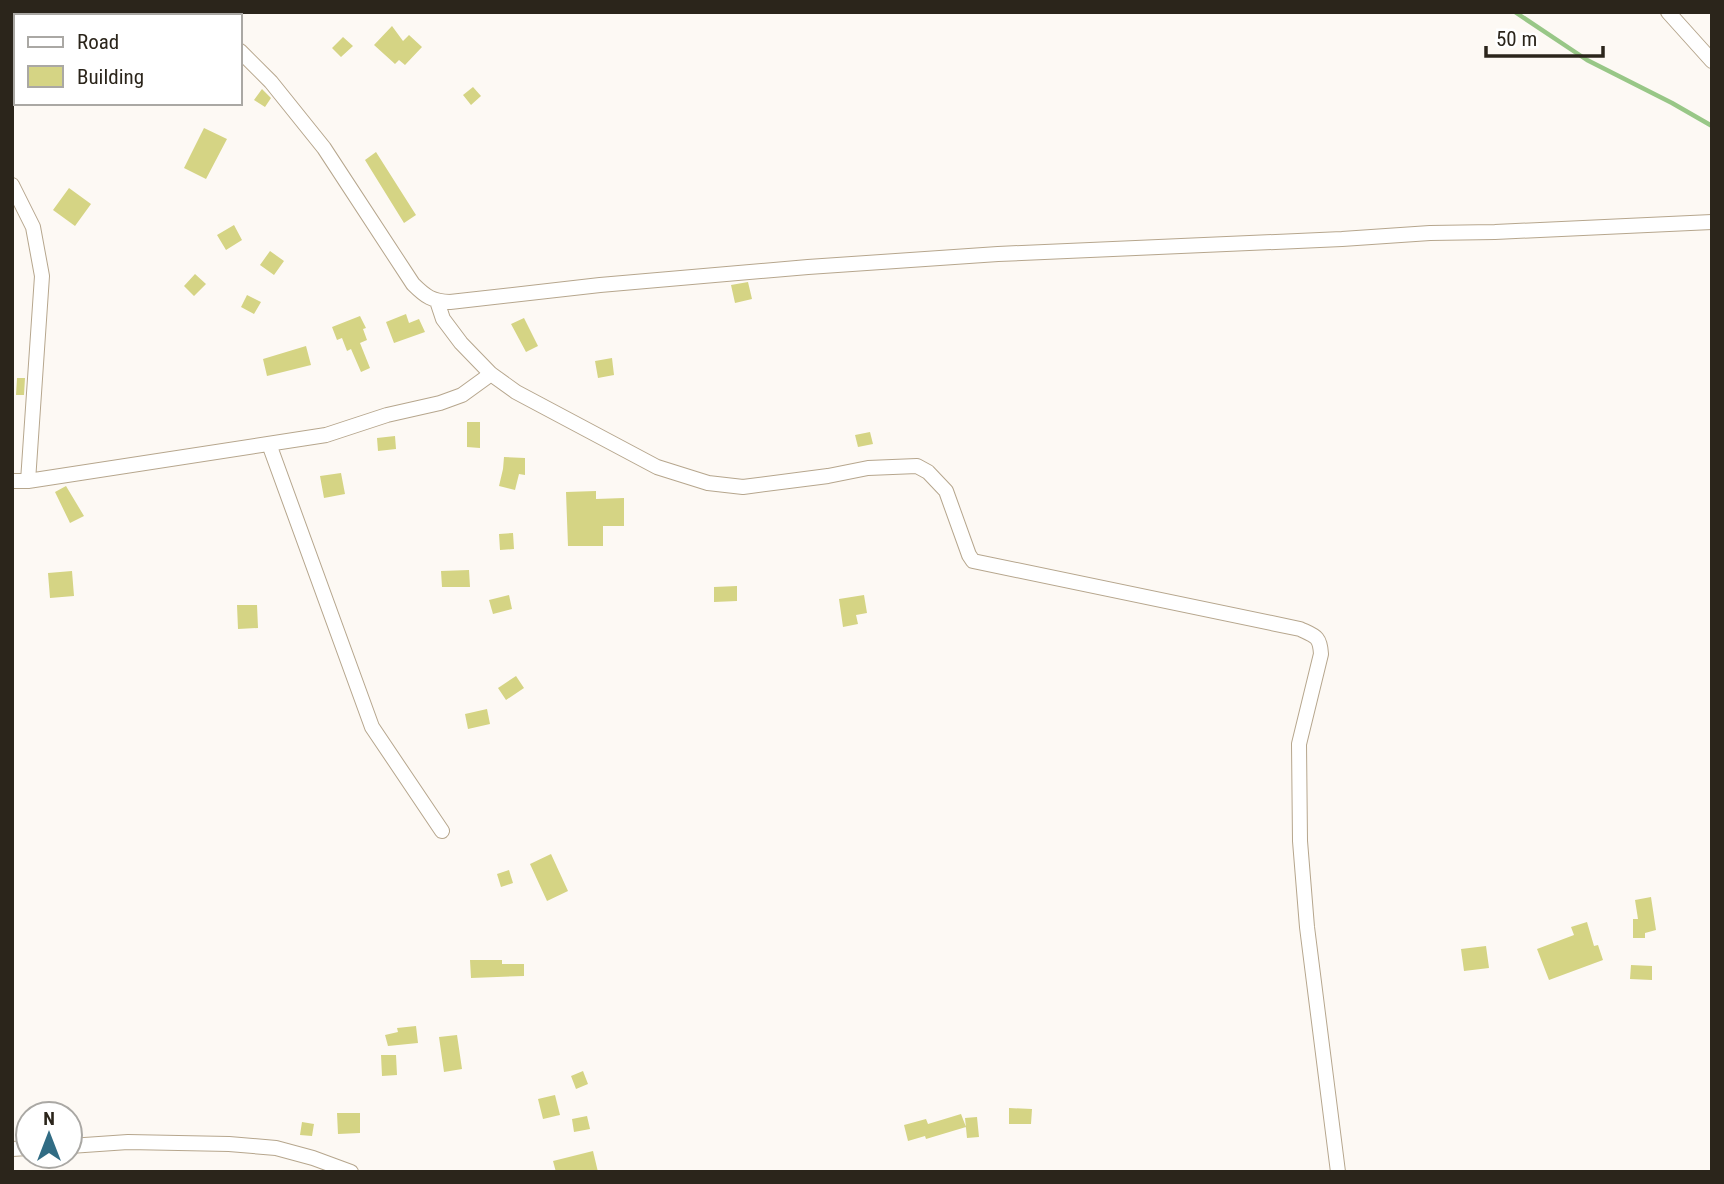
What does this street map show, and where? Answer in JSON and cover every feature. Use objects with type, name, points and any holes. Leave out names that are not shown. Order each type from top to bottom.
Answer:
[{"type":"street","points":[[1668,12],[1712,61]]},
{"type":"street","points":[[242,53],[271,82],[324,148],[413,284],[425,296],[437,301],[450,302],[600,285],[794,268],[998,254],[1712,222]]},
{"type":"street","points":[[12,185],[33,227],[43,276],[27,481]]},
{"type":"street","points":[[437,301],[443,319],[461,343],[491,374],[516,392],[657,467],[708,484],[743,487],[828,477],[868,468],[917,466],[928,472],[946,491],[968,555],[974,561],[1300,629],[1315,636],[1320,642],[1321,654],[1299,744],[1300,841],[1307,927],[1338,1172]]},
{"type":"street","points":[[12,481],[27,481],[326,435],[387,415],[462,396],[491,374]]},
{"type":"street","points":[[269,444],[372,727],[442,831]]},
{"type":"street","points":[[84,1145],[128,1142],[276,1148],[351,1172]]},
{"type":"building","points":[[392,26],[403,41],[409,35],[422,47],[405,65],[399,60],[395,64],[374,45]]},
{"type":"building","points":[[343,37],[353,46],[341,57],[332,48]]},
{"type":"building","points":[[473,87],[481,96],[471,105],[463,95]]},
{"type":"building","points":[[262,89],[271,98],[265,107],[254,100]]},
{"type":"building","points":[[204,128],[227,139],[206,179],[184,168]]},
{"type":"building","points":[[376,152],[416,215],[404,223],[365,160]]},
{"type":"building","points":[[69,188],[91,204],[75,226],[53,210]]},
{"type":"building","points":[[234,225],[242,240],[226,250],[217,235]]},
{"type":"building","points":[[270,251],[284,261],[274,275],[260,265]]},
{"type":"building","points":[[195,274],[206,284],[194,296],[184,286]]},
{"type":"building","points":[[748,282],[752,299],[735,303],[731,285]]},
{"type":"building","points":[[247,295],[261,302],[254,314],[241,307]]},
{"type":"building","points":[[406,314],[409,323],[419,319],[425,332],[394,343],[386,322]]},
{"type":"building","points":[[360,316],[366,328],[363,329],[367,340],[360,343],[370,368],[361,372],[351,349],[347,351],[342,338],[337,340],[332,327]]},
{"type":"building","points":[[524,318],[538,346],[526,352],[511,324]]},
{"type":"building","points":[[306,346],[311,365],[267,376],[263,359]]},
{"type":"building","points":[[612,358],[614,375],[598,378],[595,361]]},
{"type":"building","points":[[17,378],[25,378],[24,395],[16,395]]},
{"type":"building","points":[[467,422],[480,422],[480,448],[467,447]]},
{"type":"building","points":[[870,432],[873,444],[858,447],[855,435]]},
{"type":"building","points":[[395,436],[396,449],[378,451],[377,438]]},
{"type":"building","points":[[504,457],[525,458],[525,475],[519,474],[515,490],[499,486]]},
{"type":"building","points":[[341,473],[345,494],[324,498],[320,476]]},
{"type":"building","points":[[66,486],[84,516],[70,523],[55,492]]},
{"type":"building","points":[[596,491],[596,499],[624,498],[624,526],[603,526],[603,546],[568,546],[566,492]]},
{"type":"building","points":[[513,533],[514,549],[500,550],[499,534]]},
{"type":"building","points":[[469,570],[470,587],[442,587],[441,571]]},
{"type":"building","points":[[72,571],[74,596],[50,598],[48,573]]},
{"type":"building","points":[[737,586],[737,601],[714,602],[714,587]]},
{"type":"building","points":[[509,595],[512,609],[493,614],[489,600]]},
{"type":"building","points":[[864,595],[867,613],[856,615],[858,624],[843,627],[839,599]]},
{"type":"building","points":[[237,605],[257,605],[258,628],[238,629]]},
{"type":"building","points":[[516,676],[524,688],[506,700],[498,688]]},
{"type":"building","points":[[487,709],[490,724],[468,729],[465,714]]},
{"type":"building","points":[[551,854],[568,891],[547,901],[530,864]]},
{"type":"building","points":[[509,870],[513,883],[501,887],[497,874]]},
{"type":"building","points":[[1651,897],[1656,930],[1645,933],[1645,938],[1633,938],[1633,919],[1638,919],[1635,900]]},
{"type":"building","points":[[1587,922],[1594,946],[1598,945],[1603,960],[1549,980],[1537,949],[1574,935],[1571,927]]},
{"type":"building","points":[[1486,946],[1489,968],[1464,971],[1461,949]]},
{"type":"building","points":[[470,960],[502,960],[502,964],[524,964],[524,976],[471,978]]},
{"type":"building","points":[[1631,965],[1652,966],[1652,980],[1630,979]]},
{"type":"building","points":[[416,1026],[418,1043],[388,1046],[385,1035],[398,1032],[397,1028]]},
{"type":"building","points":[[457,1035],[462,1069],[444,1072],[439,1037]]},
{"type":"building","points":[[381,1055],[396,1055],[397,1075],[382,1076]]},
{"type":"building","points":[[583,1071],[588,1084],[576,1089],[571,1076]]},
{"type":"building","points":[[555,1095],[560,1115],[543,1119],[538,1099]]},
{"type":"building","points":[[1009,1108],[1032,1109],[1031,1124],[1009,1124]]},
{"type":"building","points":[[337,1113],[360,1113],[360,1133],[338,1134]]},
{"type":"building","points":[[961,1114],[966,1127],[926,1139],[925,1136],[908,1141],[904,1125],[926,1119],[928,1124]]},
{"type":"building","points":[[587,1116],[590,1129],[574,1132],[572,1119]]},
{"type":"building","points":[[977,1117],[979,1137],[967,1138],[965,1118]]},
{"type":"building","points":[[302,1122],[314,1124],[312,1136],[300,1135]]},
{"type":"building","points":[[593,1151],[598,1172],[556,1172],[553,1161]]},
{"type":"waterway","points":[[1515,12],[1587,60],[1712,126]]}]
